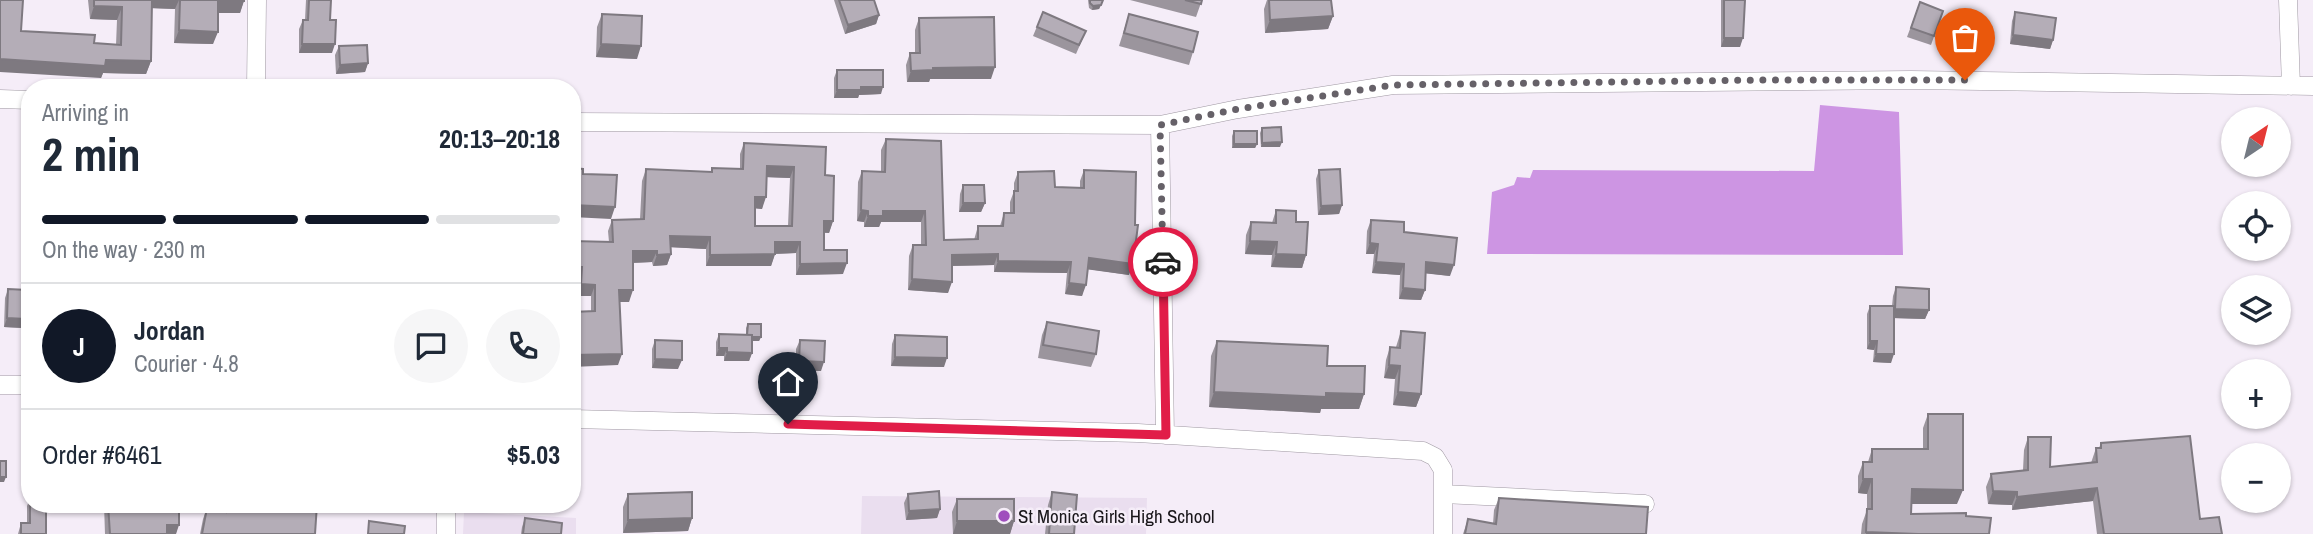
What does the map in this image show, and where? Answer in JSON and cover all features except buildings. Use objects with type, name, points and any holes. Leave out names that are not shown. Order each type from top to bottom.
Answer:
[{"type":"street","points":[[256,79],[257,0]]},
{"type":"street","points":[[2288,0],[2291,86]]},
{"type":"street","points":[[581,122],[1160,125],[1238,109],[1393,85],[1911,80],[2313,86]]},
{"type":"street","points":[[0,99],[21,100]]},
{"type":"street","points":[[1160,125],[1166,435]]},
{"type":"street","points":[[0,385],[21,384]]},
{"type":"street","points":[[581,419],[1166,435],[1423,451],[1435,457],[1443,470],[1443,534]]},
{"type":"street","points":[[1443,494],[1645,504]]},
{"type":"street","points":[[446,513],[446,534]]},
{"type":"shaded area","points":[[1820,105],[1899,112],[1903,255],[1487,254],[1492,192],[1514,185],[1517,177],[1530,178],[1533,170],[1814,171]]},
{"type":"shaded area","name":"St Monica Girls High School","points":[[862,496],[1147,498],[1146,534],[861,534]]},
{"type":"shaded area","points":[[464,513],[576,518],[576,534],[463,534]]},
{"type":"way so far","points":[[1163,262],[1160,125],[1238,109],[1393,85],[1965,80]]},
{"type":"place","name":"St Monica Girls High School","points":[[1004,516]]},
{"type":"route","points":[[788,424],[1166,435],[1163,262]]}]
